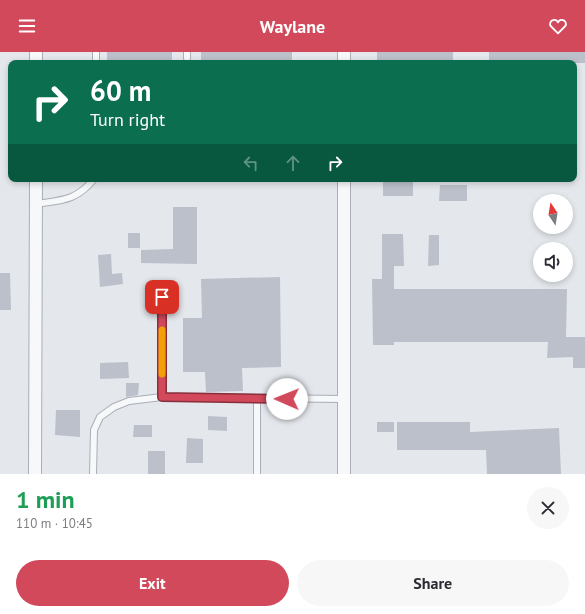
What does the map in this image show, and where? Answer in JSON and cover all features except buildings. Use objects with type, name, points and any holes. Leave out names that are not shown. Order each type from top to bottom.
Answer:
[{"type":"street","points":[[35,474],[36,182]]},
{"type":"street","points":[[344,182],[344,474]]},
{"type":"lane","points":[[36,204],[74,197],[84,190],[91,182]]},
{"type":"lane","points":[[162,297],[162,397]]},
{"type":"lane","points":[[92,474],[94,430],[100,417],[114,407],[129,401],[162,397],[344,399]]},
{"type":"lane","points":[[257,398],[257,474]]},
{"type":"slow traffic","points":[[162,330],[162,374]]},
{"type":"route","points":[[162,297],[162,397],[287,399]]}]
